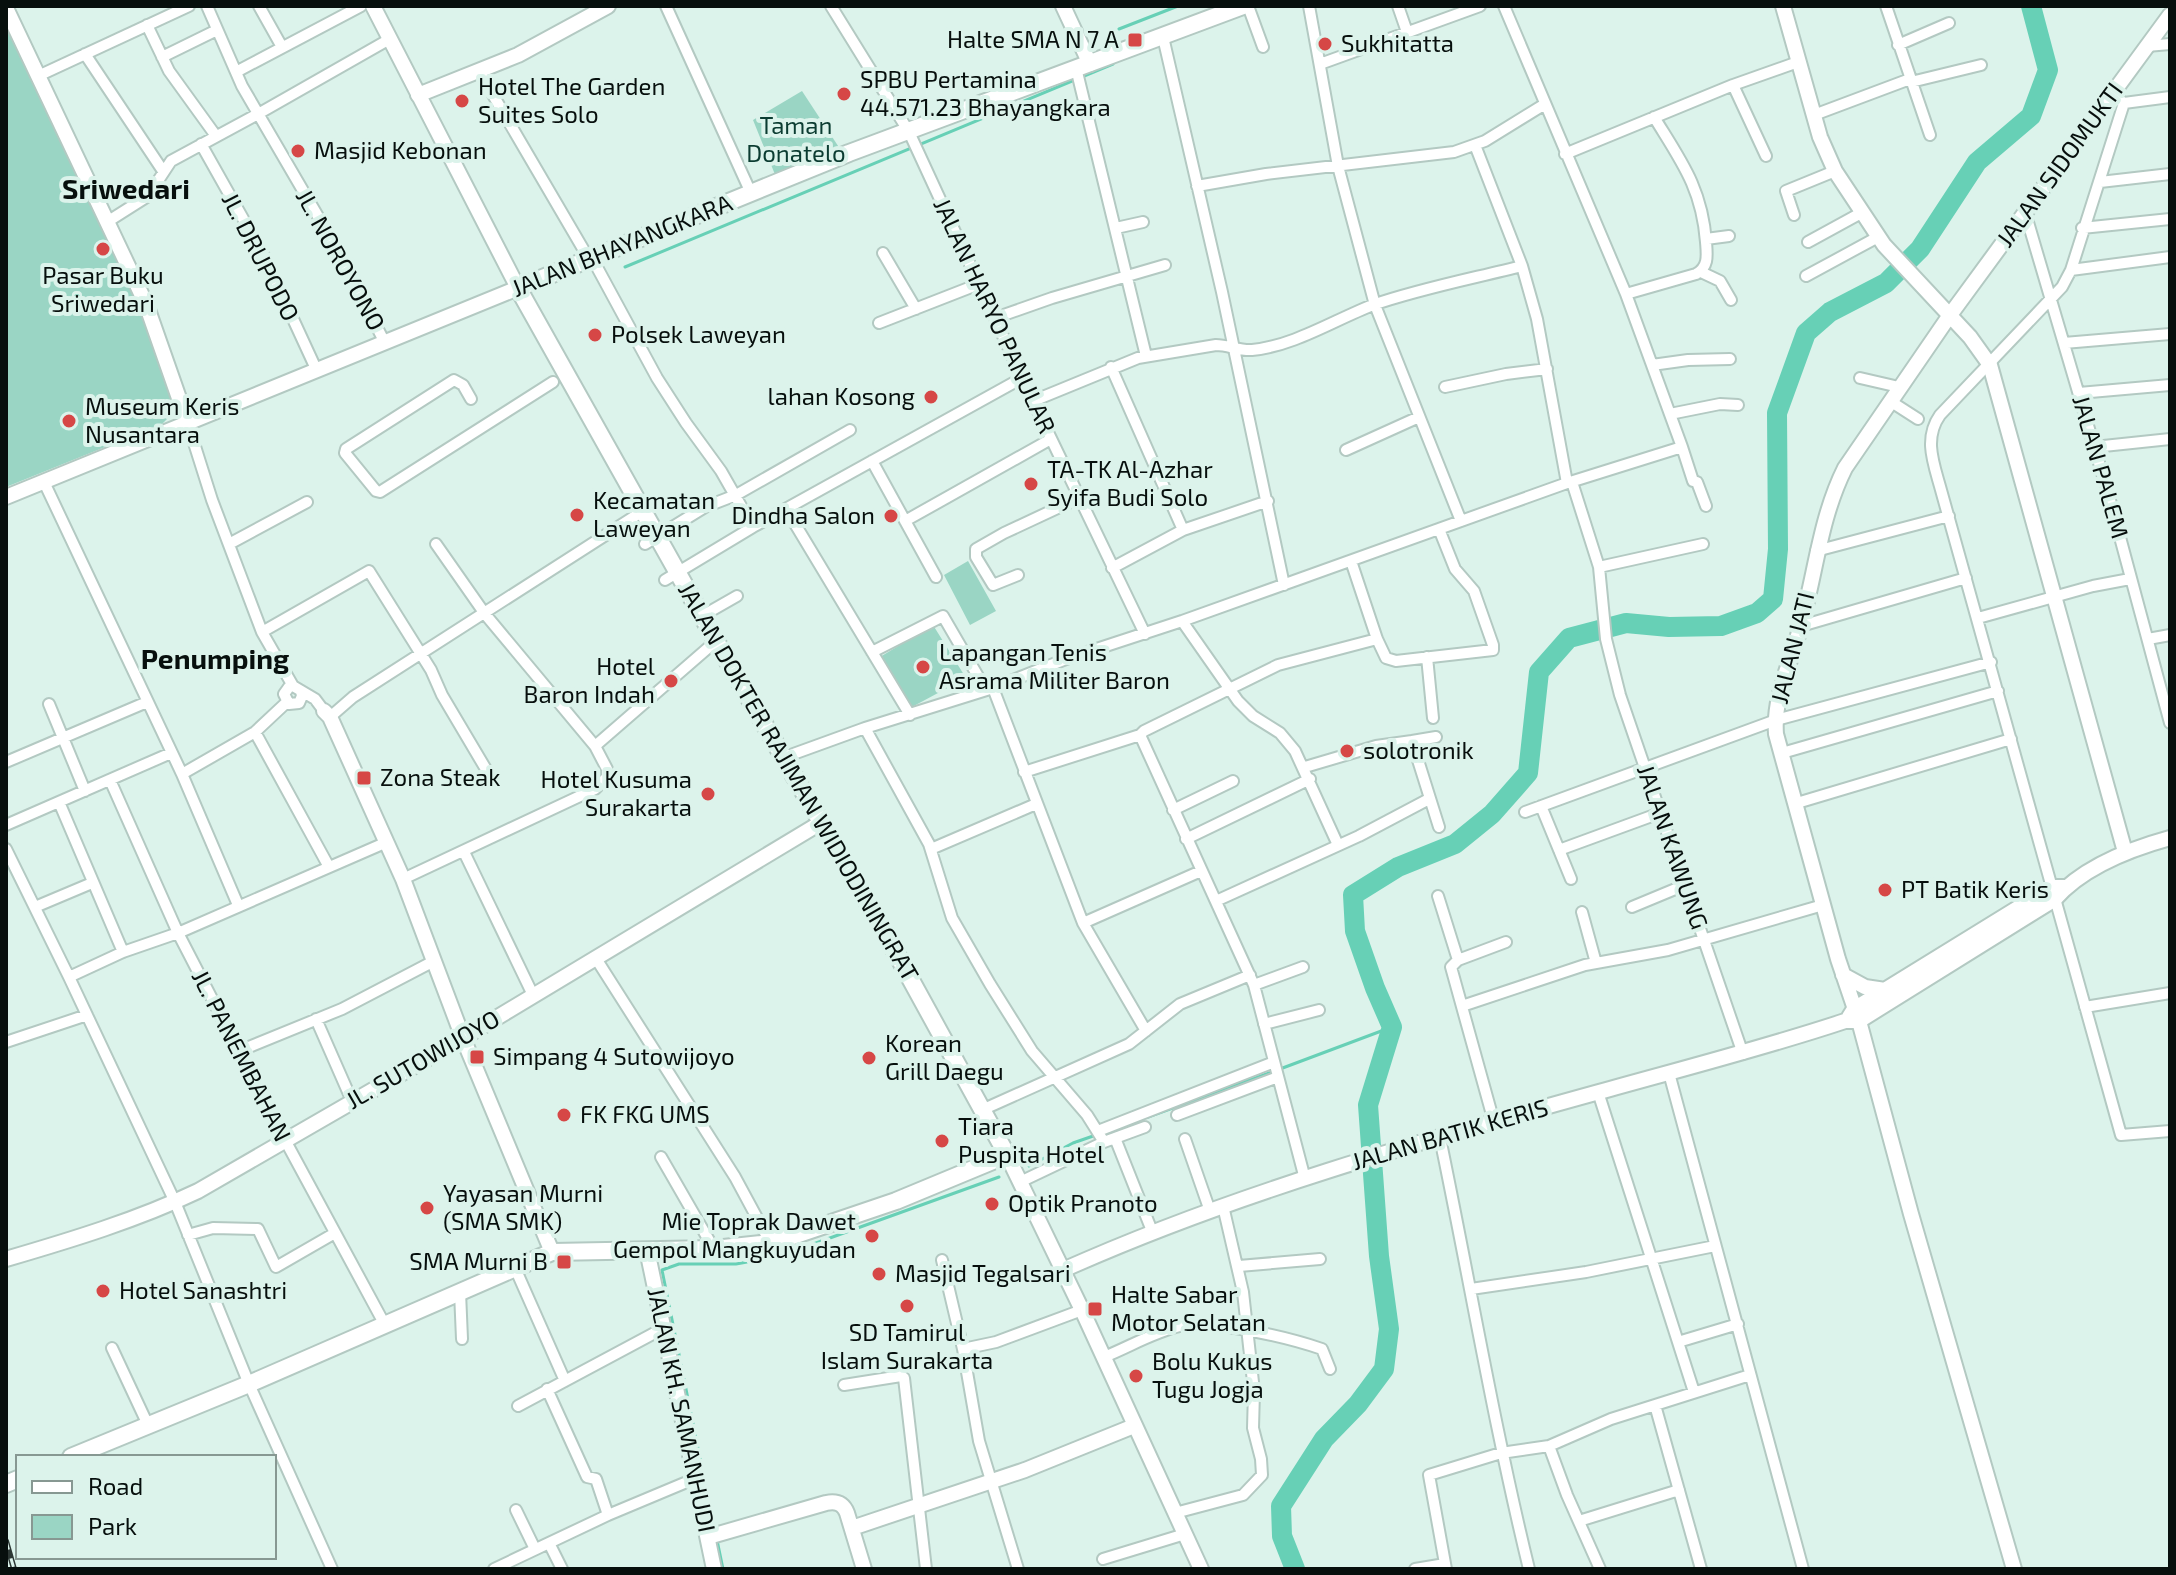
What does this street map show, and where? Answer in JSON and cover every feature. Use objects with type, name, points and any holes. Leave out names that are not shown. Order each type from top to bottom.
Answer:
[{"type":"main road","name":"JALAN BHAYANGKARA","points":[[518,288],[751,193],[1081,73],[1163,37],[1246,6]]},
{"type":"main road","name":"JALAN DOKTER RAJIMAN WIDIODININGRAT","points":[[518,288],[643,511],[651,540],[671,576],[702,616],[785,757],[1007,1155]]},
{"type":"main road","points":[[76,1455],[249,1384],[552,1252],[714,1249],[770,1242],[896,1201],[1007,1155]]},
{"type":"street","points":[[38,76],[189,6]]},
{"type":"street","name":"JL. NOROYONO","points":[[207,6],[258,114],[337,249],[385,343]]},
{"type":"street","points":[[259,6],[282,47]]},
{"type":"street","points":[[236,72],[361,6]]},
{"type":"street","name":"JALAN DOKTER RAJIMAN WIDIODININGRAT","points":[[373,6],[518,288]]},
{"type":"street","points":[[418,95],[518,55],[608,6]]},
{"type":"street","points":[[666,6],[751,193]]},
{"type":"street","name":"JALAN HARYO PANULAR","points":[[831,6],[912,136],[1022,378],[1145,634]]},
{"type":"street","points":[[1063,6],[1146,356]]},
{"type":"street","points":[[1246,6],[1263,47]]},
{"type":"street","points":[[1309,6],[1338,166],[1375,305],[1461,521]]},
{"type":"street","points":[[1398,6],[1407,32]]},
{"type":"street","points":[[1320,64],[1480,6]]},
{"type":"street","points":[[1504,6],[1626,294],[1693,481],[1697,482],[1706,506]]},
{"type":"street","points":[[1783,6],[1814,115],[1835,171],[1881,241],[1950,315],[1990,365],[2125,852]]},
{"type":"street","points":[[1886,6],[1930,135]]},
{"type":"street","points":[[6,8],[158,333],[262,632],[291,678],[296,692]]},
{"type":"street","name":"JALAN SIDOMUKTI","points":[[1950,315],[2170,15]]},
{"type":"street","points":[[1898,45],[1949,23]]},
{"type":"street","points":[[147,25],[162,57],[216,136]]},
{"type":"street","points":[[162,57],[217,30]]},
{"type":"street","points":[[1163,37],[1234,347],[1284,585]]},
{"type":"street","points":[[107,222],[148,196],[163,171],[177,157],[388,40]]},
{"type":"street","points":[[2147,46],[2170,44]]},
{"type":"street","points":[[85,54],[163,171]]},
{"type":"street","points":[[1565,154],[1733,85],[1798,62]]},
{"type":"street","points":[[1814,115],[1910,80],[1981,65]]},
{"type":"street","points":[[479,71],[591,258],[662,386],[736,495],[753,527]]},
{"type":"street","points":[[1733,85],[1766,156]]},
{"type":"street","points":[[2110,94],[2124,103],[2170,97]]},
{"type":"street","points":[[2124,103],[2071,270],[2053,299],[1963,390],[1931,428],[1931,449],[2011,739],[2058,891],[2085,1007],[2121,1135],[2170,1131]]},
{"type":"street","points":[[1197,186],[1266,174],[1454,152],[1475,145],[1545,104]]},
{"type":"street","points":[[1654,117],[1700,199],[1707,257],[1701,272]]},
{"type":"street","name":"JL. DRUPODO","points":[[201,144],[264,256],[317,371]]},
{"type":"street","name":"JALAN KAWUNG","points":[[1475,145],[1522,266],[1537,319],[1570,483],[1599,567],[1606,639],[1616,684],[1743,1054]]},
{"type":"street","points":[[1794,215],[1786,191],[1835,171]]},
{"type":"street","points":[[2100,182],[2170,174]]},
{"type":"street","name":"JALAN PALEM","points":[[2025,212],[2053,299],[2130,579],[2166,692],[2170,723]]},
{"type":"street","points":[[1808,242],[1861,213]]},
{"type":"street","points":[[2082,228],[2170,219]]},
{"type":"street","points":[[1116,228],[1143,222]]},
{"type":"street","points":[[1706,239],[1729,236]]},
{"type":"street","points":[[1806,276],[1881,241]]},
{"type":"street","points":[[883,253],[916,309]]},
{"type":"street","points":[[2071,270],[2170,257]]},
{"type":"street","points":[[995,318],[1165,265]]},
{"type":"street","points":[[1033,401],[1111,367],[1146,356],[1216,345],[1252,350],[1288,341],[1375,305],[1522,266]]},
{"type":"street","points":[[1626,294],[1701,272],[1720,281],[1731,300]]},
{"type":"street","points":[[879,323],[979,284]]},
{"type":"street","name":"JALAN BHAYANGKARA","points":[[6,497],[518,288]]},
{"type":"street","name":"JALAN JATI","points":[[1950,315],[1840,479],[1816,551],[1801,626],[1787,668],[1776,734],[1853,1017],[2014,1569]]},
{"type":"street","points":[[2064,343],[2170,334]]},
{"type":"street","points":[[1652,365],[1730,359]]},
{"type":"street","points":[[1111,367],[1183,530]]},
{"type":"street","points":[[1445,387],[1547,369]]},
{"type":"street","points":[[671,576],[1022,378]]},
{"type":"street","points":[[1860,378],[1899,387]]},
{"type":"street","points":[[471,399],[463,385],[454,380],[356,442],[345,453],[380,492],[553,382]]},
{"type":"street","points":[[2079,393],[2170,385]]},
{"type":"street","points":[[1890,401],[1918,419]]},
{"type":"street","points":[[1670,414],[1720,404],[1738,405]]},
{"type":"street","points":[[1346,450],[1419,417]]},
{"type":"street","points":[[651,540],[711,504],[736,495],[850,430]]},
{"type":"street","points":[[905,521],[1051,439]]},
{"type":"street","points":[[2094,447],[2170,439]]},
{"type":"street","points":[[785,757],[990,689],[1066,659],[1145,634],[1570,483],[1682,447]]},
{"type":"street","points":[[872,461],[936,577]]},
{"type":"street","points":[[44,482],[182,774],[238,905]]},
{"type":"street","points":[[1018,575],[993,585],[976,557],[976,549],[1079,498]]},
{"type":"street","points":[[1112,568],[1183,530],[1268,501]]},
{"type":"street","points":[[229,544],[307,502]]},
{"type":"street","points":[[786,509],[910,715]]},
{"type":"street","points":[[327,714],[643,511]]},
{"type":"street","points":[[1816,551],[1949,516]]},
{"type":"street","points":[[1351,561],[1383,654],[1391,661],[1494,649],[1474,591],[1455,569],[1439,529]]},
{"type":"street","points":[[403,879],[603,783],[607,777],[607,769],[595,746],[485,614],[436,544]]},
{"type":"street","points":[[1599,567],[1703,544]]},
{"type":"street","points":[[262,632],[369,571],[421,654],[490,776]]},
{"type":"street","points":[[1801,626],[1966,578]]},
{"type":"street","points":[[1978,618],[2130,579]]},
{"type":"street","points":[[702,616],[737,596]]},
{"type":"street","points":[[872,652],[943,616],[990,689],[1083,923],[1146,1031]]},
{"type":"street","points":[[1182,621],[1246,710],[1287,740],[1305,767],[1338,845]]},
{"type":"street","points":[[2148,639],[2170,635]]},
{"type":"street","points":[[1024,772],[1140,735],[1228,688],[1297,658],[1377,639]]},
{"type":"street","points":[[595,746],[716,641]]},
{"type":"street","points":[[1427,657],[1433,718]]},
{"type":"street","points":[[1525,812],[1776,720],[1991,662]]},
{"type":"street","points":[[1782,753],[1998,691]]},
{"type":"street","points":[[182,774],[255,732],[287,702],[284,694],[296,692],[315,699],[327,714],[403,879],[463,1038],[552,1252]]},
{"type":"street","points":[[6,762],[147,702]]},
{"type":"street","points":[[49,704],[85,791]]},
{"type":"street","points":[[865,728],[931,849],[952,918],[1019,1032],[1100,1135],[1115,1138],[1145,1127]]},
{"type":"street","points":[[255,732],[329,867]]},
{"type":"street","points":[[1140,735],[1252,980],[1305,1179]]},
{"type":"street","points":[[1305,767],[1376,746],[1436,737]]},
{"type":"street","points":[[1797,803],[2011,739]]},
{"type":"street","points":[[1412,741],[1439,827]]},
{"type":"street","points":[[6,825],[171,753]]},
{"type":"street","points":[[1186,839],[1310,779]]},
{"type":"street","name":"JL. PANEMBAHAN","points":[[110,780],[178,933],[385,1325]]},
{"type":"street","points":[[1173,810],[1233,781]]},
{"type":"street","points":[[1216,901],[1429,799]]},
{"type":"street","points":[[59,802],[123,952]]},
{"type":"street","points":[[931,849],[1036,804]]},
{"type":"street","points":[[1541,806],[1571,879]]},
{"type":"street","points":[[1559,850],[1660,813]]},
{"type":"street","name":"JL. SUTOWIJOYO","points":[[6,1259],[175,1202],[463,1038],[822,822]]},
{"type":"street","points":[[1853,1017],[2125,852],[2170,838]]},
{"type":"street","points":[[69,977],[387,842]]},
{"type":"street","points":[[6,849],[175,1202],[249,1384],[332,1569]]},
{"type":"street","points":[[464,852],[533,995]]},
{"type":"street","points":[[1083,923],[1201,871]]},
{"type":"street","points":[[35,907],[92,883]]},
{"type":"street","points":[[1632,907],[1685,885]]},
{"type":"street","points":[[1438,896],[1458,960]]},
{"type":"street","points":[[1462,1006],[1596,963],[1668,950],[1823,905]]},
{"type":"street","points":[[1582,912],[1596,963]]},
{"type":"street","points":[[1494,1122],[1451,970],[1458,960],[1506,942]]},
{"type":"street","points":[[595,957],[735,1177],[770,1242]]},
{"type":"street","points":[[239,1051],[358,1001],[434,961]]},
{"type":"street","points":[[1853,1017],[1885,990],[1937,966]]},
{"type":"street","points":[[984,1109],[1129,1044],[1180,1004],[1303,967]]},
{"type":"street","points":[[1843,975],[1865,987],[1885,990]]},
{"type":"street","points":[[2085,1007],[2170,993]]},
{"type":"street","points":[[1264,1024],[1319,1010]]},
{"type":"street","points":[[6,1042],[87,1015]]},
{"type":"street","name":"JALAN BATIK KERIS","points":[[1063,1270],[1152,1231],[1359,1160],[1743,1054],[1853,1017]]},
{"type":"street","points":[[316,1019],[352,1101]]},
{"type":"street","points":[[1177,1115],[1276,1069]]},
{"type":"street","points":[[1020,1182],[1100,1135],[1276,1069]]},
{"type":"street","points":[[1669,1073],[1803,1569]]},
{"type":"street","points":[[1598,1092],[1694,1392]]},
{"type":"street","points":[[1115,1138],[1152,1231]]},
{"type":"street","points":[[1440,1138],[1501,1453],[1529,1569]]},
{"type":"street","points":[[1175,1513],[1243,1495],[1262,1475],[1253,1428],[1254,1391],[1239,1266],[1217,1208],[1185,1139]]},
{"type":"street","name":"JALAN DOKTER RAJIMAN WIDIODININGRAT","points":[[1007,1155],[1201,1569]]},
{"type":"street","points":[[661,1157],[714,1249]]},
{"type":"street","points":[[188,1235],[213,1228],[258,1229],[276,1267],[335,1233]]},
{"type":"street","points":[[1471,1289],[1651,1260],[1715,1246]]},
{"type":"street","name":"JALAN KH. SAMANHUDI","points":[[647,1250],[694,1479],[710,1537],[711,1568]]},
{"type":"street","points":[[1239,1266],[1320,1259]]},
{"type":"street","points":[[942,1260],[963,1349],[979,1441],[1018,1569]]},
{"type":"street","points":[[515,1268],[565,1381]]},
{"type":"street","points":[[460,1292],[462,1339]]},
{"type":"street","points":[[963,1349],[1009,1338],[1082,1310]]},
{"type":"street","points":[[1678,1342],[1738,1324]]},
{"type":"street","points":[[1104,1357],[1183,1325],[1202,1325],[1281,1335],[1322,1349],[1330,1369]]},
{"type":"street","points":[[518,1406],[662,1329]]},
{"type":"street","points":[[112,1348],[148,1425]]},
{"type":"street","points":[[1415,1569],[1446,1567],[1428,1477],[1444,1468],[1501,1453],[1549,1446],[1611,1419],[1750,1375]]},
{"type":"street","points":[[844,1385],[904,1378],[926,1569]]},
{"type":"street","points":[[547,1389],[587,1477],[596,1479],[608,1515]]},
{"type":"street","points":[[1655,1405],[1701,1569]]},
{"type":"street","points":[[852,1528],[1066,1454],[1134,1426]]},
{"type":"street","points":[[1549,1446],[1600,1569]]},
{"type":"street","points":[[494,1569],[608,1515],[694,1479]]},
{"type":"street","points":[[1579,1521],[1679,1490]]},
{"type":"street","points":[[710,1537],[831,1502],[846,1509],[864,1569]]},
{"type":"street","points":[[516,1510],[535,1549]]},
{"type":"street","points":[[1103,1559],[1185,1534]]},
{"type":"street","points":[[549,1543],[562,1569]]},
{"type":"green space","points":[[6,21],[147,323],[174,400],[172,414],[162,424],[6,487]]},
{"type":"green space","name":"Taman Donatelo","points":[[802,91],[844,155],[778,182],[753,120]]},
{"type":"green space","points":[[968,561],[996,611],[970,625],[944,575]]},
{"type":"green space","name":"Lapangan Tenis Asrama Militer Baron","points":[[933,625],[966,678],[910,708],[880,657]]},
{"type":"waterway","points":[[1119,29],[1178,6]]},
{"type":"waterway","points":[[1295,1569],[1282,1536],[1281,1506],[1324,1439],[1358,1404],[1384,1369],[1389,1329],[1379,1256],[1368,1105],[1392,1027],[1355,931],[1353,895],[1398,867],[1455,844],[1492,814],[1528,773],[1539,672],[1569,638],[1626,623],[1669,627],[1721,626],[1757,613],[1773,599],[1778,549],[1777,413],[1806,333],[1830,312],[1886,283],[1920,249],[1977,162],[2031,116],[2048,70],[2031,6]]},
{"type":"waterway","points":[[625,267],[1113,64]]},
{"type":"waterway","points":[[1280,1069],[1392,1027]]},
{"type":"waterway","points":[[1148,1117],[1272,1072]]},
{"type":"waterway","points":[[1029,1166],[1096,1135]]},
{"type":"waterway","points":[[714,1528],[662,1270],[679,1264],[736,1264],[780,1256],[999,1177]]},
{"type":"waterway","points":[[717,1540],[723,1569]]},
{"type":"railway","points":[[6,1541],[14,1569]]},
{"type":"place","name":"Halte SMA N 7 A","points":[[1135,40]]},
{"type":"place","name":"Sukhitatta","points":[[1325,44]]},
{"type":"place","name":"SPBU Pertamina 44.571.23 Bhayangkara","points":[[844,94]]},
{"type":"place","name":"Hotel The Garden Suites Solo","points":[[462,101]]},
{"type":"place","name":"Masjid Kebonan","points":[[298,151]]},
{"type":"place","name":"Pasar Buku Sriwedari","points":[[103,249]]},
{"type":"place","name":"Polsek Laweyan","points":[[595,335]]},
{"type":"place","name":"lahan Kosong","points":[[931,397]]},
{"type":"place","name":"Museum Keris Nusantara","points":[[69,421]]},
{"type":"place","name":"TA-TK Al-Azhar Syifa Budi Solo","points":[[1031,484]]},
{"type":"place","name":"Kecamatan Laweyan","points":[[577,515]]},
{"type":"place","name":"Dindha Salon","points":[[891,516]]},
{"type":"place","name":"Lapangan Tenis Asrama Militer Baron","points":[[923,667]]},
{"type":"place","name":"Hotel Baron Indah","points":[[671,681]]},
{"type":"place","name":"solotronik","points":[[1347,751]]},
{"type":"place","name":"Zona Steak","points":[[364,778]]},
{"type":"place","name":"Hotel Kusuma Surakarta","points":[[708,794]]},
{"type":"place","name":"PT Batik Keris","points":[[1885,890]]},
{"type":"place","name":"Simpang 4 Sutowijoyo","points":[[477,1057]]},
{"type":"place","name":"Korean Grill Daegu","points":[[869,1058]]},
{"type":"place","name":"FK FKG UMS","points":[[564,1115]]},
{"type":"place","name":"Tiara Puspita Hotel","points":[[942,1141]]},
{"type":"place","name":"Optik Pranoto","points":[[992,1204]]},
{"type":"place","name":"Yayasan Murni (SMA SMK)","points":[[427,1208]]},
{"type":"place","name":"Mie Toprak Dawet Gempol Mangkuyudan","points":[[872,1236]]},
{"type":"place","name":"SMA Murni B","points":[[564,1262]]},
{"type":"place","name":"Masjid Tegalsari","points":[[879,1274]]},
{"type":"place","name":"Hotel Sanashtri","points":[[103,1291]]},
{"type":"place","name":"SD Tamirul Islam Surakarta","points":[[907,1306]]},
{"type":"place","name":"Halte Sabar Motor Selatan","points":[[1095,1309]]},
{"type":"place","name":"Bolu Kukus Tugu Jogja","points":[[1136,1376]]},
{"type":"district","name":"Sriwedari","points":[[126,189]]},
{"type":"district","name":"Penumping","points":[[215,659]]}]
